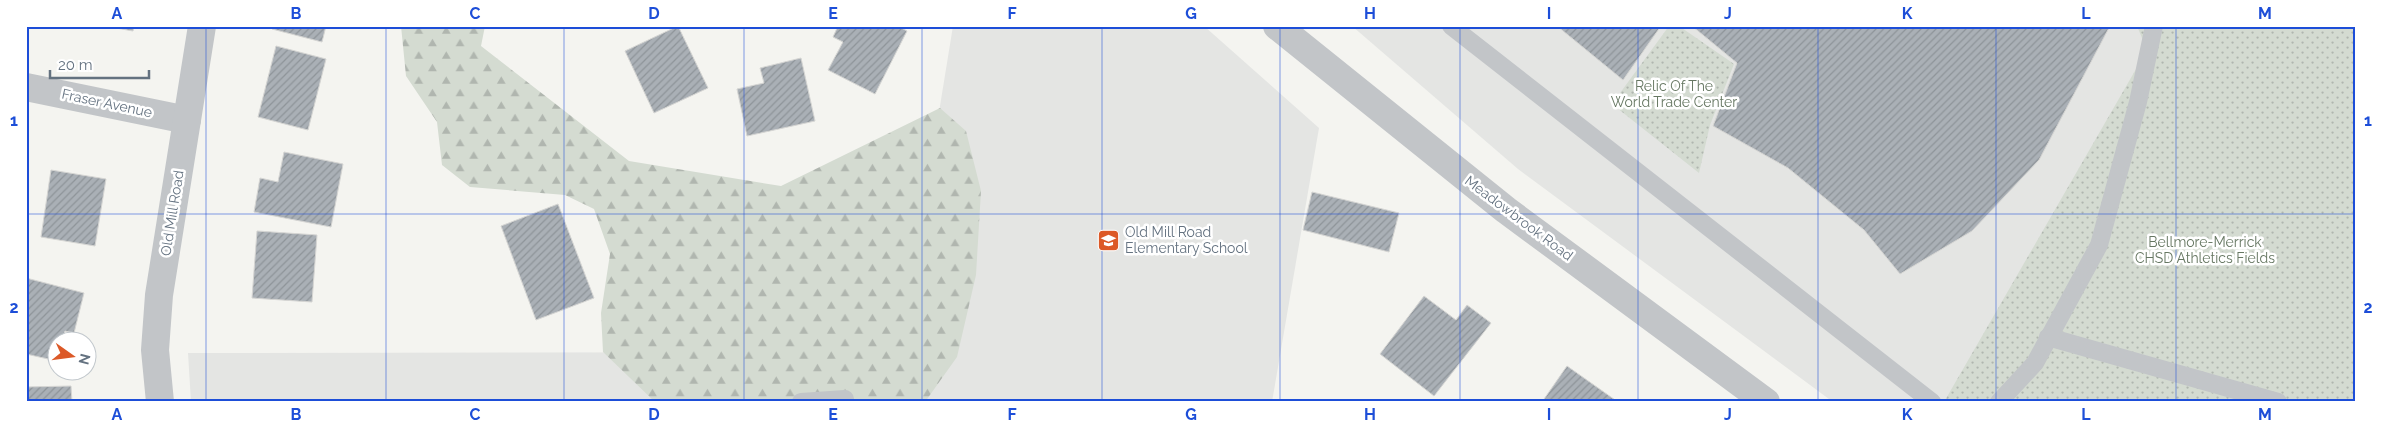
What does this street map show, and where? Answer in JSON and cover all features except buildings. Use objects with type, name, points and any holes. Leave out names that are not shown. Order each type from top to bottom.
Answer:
[{"type":"street","name":"Old Mill Road","points":[[160,402],[155,350],[159,294],[202,26]]},
{"type":"street","name":"Meadowbrook Road","points":[[1277,26],[1506,210],[1766,402]]},
{"type":"street","name":"Fraser Avenue","points":[[26,87],[187,120]]},
{"type":"lane","points":[[1451,26],[1932,402]]},
{"type":"lane","points":[[2000,402],[2035,363],[2099,245],[2138,102],[2154,26]]},
{"type":"lane","points":[[2048,337],[2278,402]]},
{"type":"lane","points":[[801,402],[845,399]]},
{"type":"shaded area","name":"Old Mill Road Elementary School","points":[[953,26],[1204,26],[1319,128],[1272,402],[191,402],[188,353],[900,352]]},
{"type":"shaded area","points":[[1352,26],[2356,26],[2356,402],[1833,402],[1518,169]]},
{"type":"green space","points":[[401,26],[485,26],[481,46],[629,161],[781,186],[940,108],[966,131],[981,191],[976,275],[957,357],[925,402],[655,402],[603,352],[601,313],[610,254],[594,209],[565,195],[470,187],[442,165],[437,122],[406,76]]},
{"type":"green space","name":"Relic Of The World Trade Center","points":[[1669,26],[1679,26],[1734,64],[1710,125],[1699,173],[1612,104]]},
{"type":"green space","name":"Bellmore-Merrick CHSD Athletics Fields","points":[[2137,26],[2356,26],[2356,402],[1944,402],[2147,50]]},
{"type":"place","name":"Old Mill Road Elementary School","points":[[1109,240]]}]
